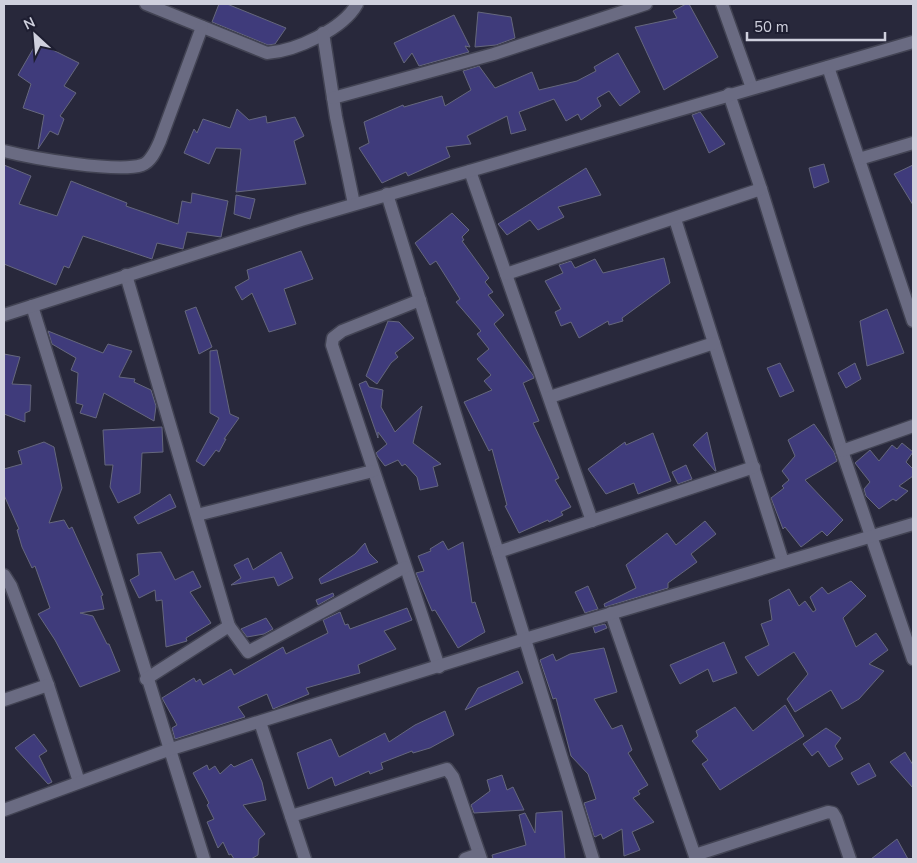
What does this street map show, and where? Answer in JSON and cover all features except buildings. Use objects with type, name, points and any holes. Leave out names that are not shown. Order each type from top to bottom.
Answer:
[{"type":"street","points":[[146,4],[267,53],[286,50],[323,34],[343,22],[357,4]]},
{"type":"street","points":[[333,98],[494,54],[646,4]]},
{"type":"street","points":[[722,4],[752,88]]},
{"type":"street","points":[[4,151],[107,167],[143,165],[151,158],[160,142],[202,27]]},
{"type":"street","points":[[323,34],[333,98],[354,204]]},
{"type":"street","points":[[4,316],[126,275],[387,194],[913,42]]},
{"type":"street","points":[[828,67],[911,306],[913,321]]},
{"type":"street","points":[[729,94],[761,190],[842,451],[913,660]]},
{"type":"street","points":[[859,159],[913,143]]},
{"type":"street","points":[[470,171],[592,521]]},
{"type":"street","points":[[506,274],[761,190]]},
{"type":"street","points":[[387,194],[593,859]]},
{"type":"street","points":[[675,219],[783,562]]},
{"type":"street","points":[[126,275],[229,626],[248,652],[405,567]]},
{"type":"street","points":[[420,300],[342,331],[333,338],[333,351],[439,667]]},
{"type":"street","points":[[32,306],[168,750],[204,859]]},
{"type":"street","points":[[550,397],[714,344]]},
{"type":"street","points":[[842,451],[913,426]]},
{"type":"street","points":[[498,552],[754,466]]},
{"type":"street","points":[[196,515],[373,471]]},
{"type":"street","points":[[4,810],[168,750],[525,639],[913,524]]},
{"type":"street","points":[[4,575],[11,586],[48,685],[79,782]]},
{"type":"street","points":[[611,613],[696,857],[828,812],[833,813],[836,818],[850,859]]},
{"type":"street","points":[[146,679],[229,626]]},
{"type":"street","points":[[4,700],[48,685]]},
{"type":"street","points":[[260,722],[305,859]]},
{"type":"street","points":[[291,816],[448,769],[453,777],[480,857],[465,859]]}]
